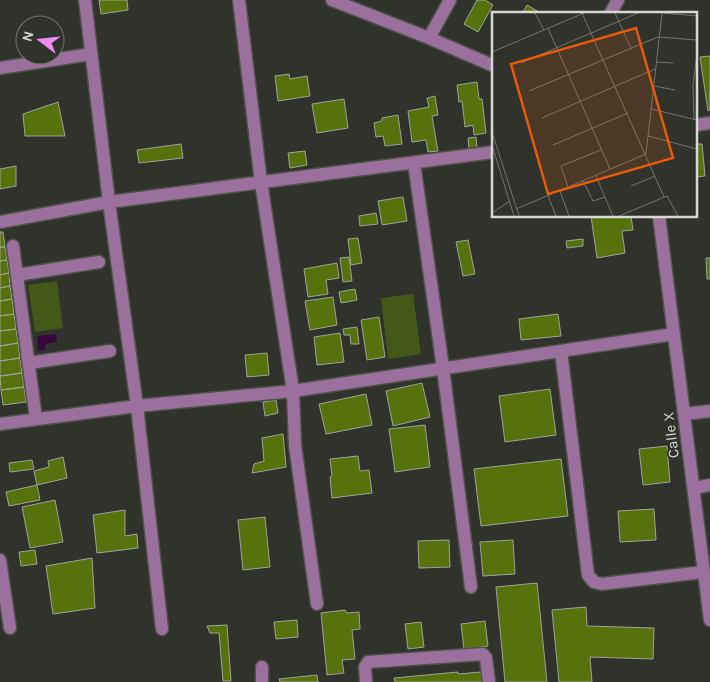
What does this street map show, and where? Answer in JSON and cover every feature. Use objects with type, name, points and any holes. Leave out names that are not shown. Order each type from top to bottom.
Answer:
[{"type":"street","points":[[85,0],[109,202],[137,406],[162,629]]},
{"type":"street","points":[[239,0],[261,182],[293,391],[295,445],[317,604]]},
{"type":"street","points":[[332,0],[492,65]]},
{"type":"street","points":[[429,38],[450,0]]},
{"type":"street","points":[[611,12],[618,0]]},
{"type":"street","points":[[0,68],[91,54]]},
{"type":"street","points":[[0,222],[109,202],[492,152]]},
{"type":"street","points":[[414,162],[471,587]]},
{"type":"street","name":"Calle X","points":[[659,218],[710,619]]},
{"type":"street","points":[[13,246],[36,419]]},
{"type":"street","points":[[17,275],[99,262]]},
{"type":"street","points":[[0,424],[137,406],[293,391],[674,334]]},
{"type":"street","points":[[561,351],[588,574],[594,582],[602,584],[703,572]]},
{"type":"street","points":[[29,363],[110,352]]},
{"type":"street","points":[[685,414],[710,411]]},
{"type":"street","points":[[694,488],[710,485]]},
{"type":"street","points":[[0,560],[10,628]]},
{"type":"street","points":[[366,682],[365,667],[368,662],[483,654],[486,658],[489,682]]},
{"type":"street","points":[[262,667],[262,682]]},
{"type":"green space","points":[[57,281],[63,328],[35,332],[28,285]]},
{"type":"green space","points":[[413,294],[421,354],[388,359],[381,298]]},
{"type":"shaded area","points":[[56,334],[57,342],[45,344],[45,350],[38,351],[37,336]]},
{"type":"building","points":[[99,0],[127,0],[128,10],[101,14]]},
{"type":"building","points":[[477,0],[485,0],[493,5],[478,32],[464,24]]},
{"type":"building","points":[[527,5],[539,12],[523,12]]},
{"type":"building","points":[[710,56],[710,110],[708,111],[700,57]]},
{"type":"building","points":[[289,74],[290,79],[307,76],[310,96],[278,101],[275,76]]},
{"type":"building","points":[[477,82],[479,99],[482,99],[486,133],[474,135],[473,125],[465,127],[462,101],[459,102],[457,85]]},
{"type":"building","points":[[435,96],[438,115],[432,116],[438,151],[428,152],[426,140],[412,142],[408,111],[429,107],[427,98]]},
{"type":"building","points":[[344,99],[348,128],[317,133],[312,104]]},
{"type":"building","points":[[58,102],[65,136],[25,136],[23,114]]},
{"type":"building","points":[[398,115],[402,144],[385,146],[383,136],[376,137],[374,123],[382,121],[382,118]]},
{"type":"building","points":[[476,137],[477,147],[469,149],[468,138]]},
{"type":"building","points":[[181,144],[183,158],[139,163],[137,150]]},
{"type":"building","points":[[698,144],[702,144],[705,176],[698,177]]},
{"type":"building","points":[[305,151],[307,165],[290,168],[288,153]]},
{"type":"building","points":[[16,166],[16,186],[0,189],[0,169]]},
{"type":"building","points":[[403,197],[407,221],[382,225],[378,201]]},
{"type":"building","points":[[376,213],[378,224],[360,226],[359,216]]},
{"type":"building","points":[[591,218],[631,218],[633,230],[622,231],[625,253],[597,258]]},
{"type":"building","points":[[0,232],[3,232],[5,247],[0,247]]},
{"type":"building","points":[[358,238],[362,263],[351,265],[348,239]]},
{"type":"building","points":[[583,239],[583,246],[567,248],[566,241]]},
{"type":"building","points":[[468,240],[475,274],[463,276],[456,242]]},
{"type":"building","points":[[0,247],[5,247],[7,260],[0,261]]},
{"type":"building","points":[[349,257],[352,281],[343,282],[340,258]]},
{"type":"building","points":[[706,258],[710,258],[710,279],[707,279]]},
{"type":"building","points":[[7,260],[9,273],[0,275],[0,261]]},
{"type":"building","points":[[337,263],[339,278],[326,280],[328,294],[308,297],[304,269]]},
{"type":"building","points":[[9,273],[10,286],[0,288],[0,275]]},
{"type":"building","points":[[10,286],[12,299],[0,301],[0,288]]},
{"type":"building","points":[[355,289],[357,300],[341,303],[339,292]]},
{"type":"building","points":[[333,297],[337,325],[310,330],[305,301]]},
{"type":"building","points":[[12,299],[14,314],[0,316],[0,301]]},
{"type":"building","points":[[14,314],[16,329],[0,331],[0,316]]},
{"type":"building","points":[[558,314],[561,336],[521,340],[519,319]]},
{"type":"building","points":[[379,317],[385,357],[367,360],[361,320]]},
{"type":"building","points":[[357,327],[359,344],[351,344],[350,335],[344,335],[343,329]]},
{"type":"building","points":[[16,329],[18,343],[0,346],[0,331]]},
{"type":"building","points":[[340,333],[344,362],[317,365],[314,337]]},
{"type":"building","points":[[18,343],[20,358],[0,361],[0,346]]},
{"type":"building","points":[[267,353],[269,375],[247,377],[245,355]]},
{"type":"building","points":[[20,358],[22,373],[0,376],[0,361]]},
{"type":"building","points":[[22,373],[24,387],[1,390],[0,376]]},
{"type":"building","points":[[422,383],[430,417],[393,426],[386,391]]},
{"type":"building","points":[[24,387],[26,402],[3,405],[1,390]]},
{"type":"building","points":[[550,389],[556,435],[505,442],[499,396]]},
{"type":"building","points":[[366,394],[372,425],[326,434],[319,404]]},
{"type":"building","points":[[276,400],[278,413],[265,416],[263,402]]},
{"type":"building","points":[[425,425],[430,467],[395,472],[389,429]]},
{"type":"building","points":[[283,434],[286,467],[252,473],[254,464],[264,461],[262,438]]},
{"type":"building","points":[[667,446],[670,482],[643,485],[639,449]]},
{"type":"building","points":[[358,456],[360,471],[369,470],[372,493],[332,498],[330,459]]},
{"type":"building","points":[[63,457],[67,478],[37,485],[34,471],[49,467],[48,461]]},
{"type":"building","points":[[561,459],[568,516],[481,526],[474,469]]},
{"type":"building","points":[[32,460],[34,469],[10,472],[9,463]]},
{"type":"building","points":[[37,485],[40,500],[9,506],[6,492]]},
{"type":"building","points":[[55,500],[63,542],[30,548],[22,507]]},
{"type":"building","points":[[654,509],[656,540],[620,542],[618,511]]},
{"type":"building","points":[[125,510],[125,536],[137,534],[138,548],[97,553],[93,515]]},
{"type":"building","points":[[265,517],[270,567],[243,570],[238,520]]},
{"type":"building","points":[[449,540],[450,567],[419,568],[418,541]]},
{"type":"building","points":[[513,540],[515,574],[483,576],[480,542]]},
{"type":"building","points":[[35,550],[37,564],[21,566],[19,552]]},
{"type":"building","points":[[92,558],[95,608],[53,614],[46,566]]},
{"type":"building","points":[[537,583],[547,682],[505,682],[496,587]]},
{"type":"building","points":[[586,607],[587,626],[654,628],[653,659],[590,657],[592,682],[559,682],[552,610]]},
{"type":"building","points":[[345,610],[347,613],[359,612],[360,629],[352,630],[355,659],[342,660],[344,673],[327,675],[321,613]]},
{"type":"building","points":[[297,620],[298,637],[276,639],[274,622]]},
{"type":"building","points":[[485,621],[488,646],[464,649],[461,624]]},
{"type":"building","points":[[421,622],[424,647],[408,649],[405,624]]},
{"type":"building","points":[[227,625],[231,681],[223,681],[219,633],[210,633],[207,626]]},
{"type":"building","points":[[458,672],[458,674],[481,672],[482,682],[395,682],[394,678]]},
{"type":"building","points":[[317,675],[318,682],[280,682],[279,679]]}]
